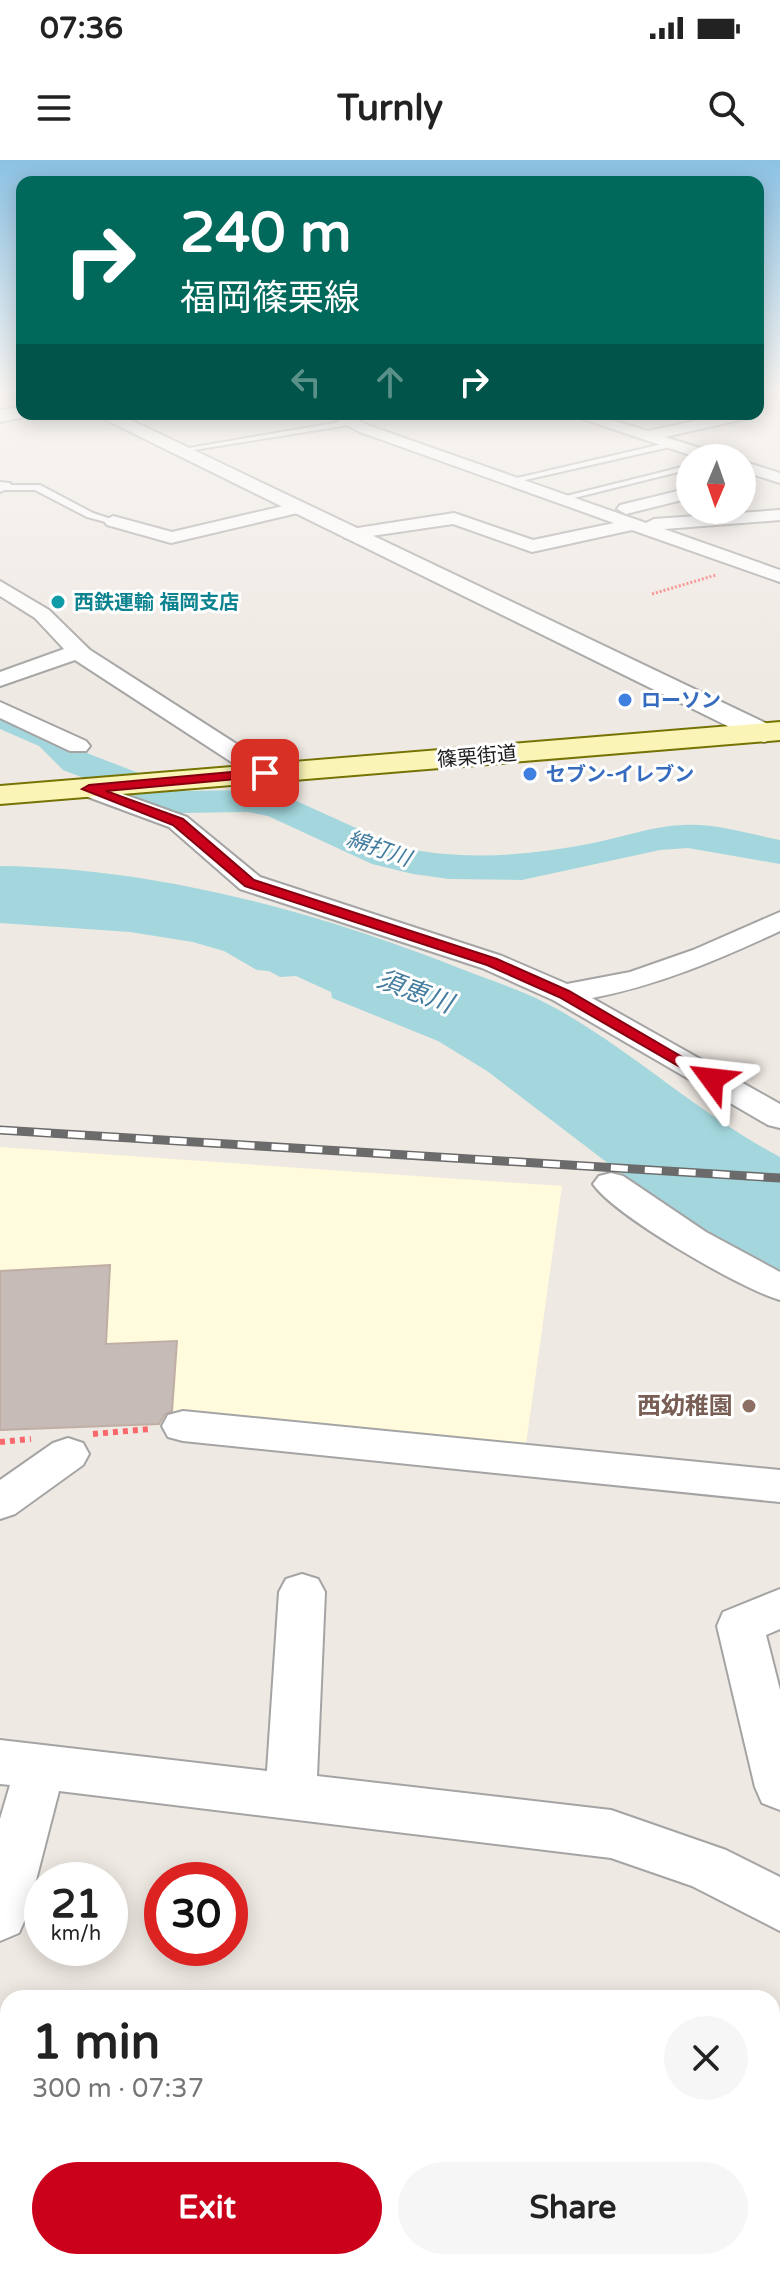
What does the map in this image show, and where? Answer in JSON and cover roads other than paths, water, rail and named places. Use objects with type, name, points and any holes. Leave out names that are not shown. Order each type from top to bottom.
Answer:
[{"type":"main road","name":"篠栗街道","points":[[89,789],[772,732]]},
{"type":"main road","points":[[0,795],[89,789]]},
{"type":"street","points":[[253,486],[306,513],[349,523],[772,732]]},
{"type":"street","points":[[530,486],[780,576]]},
{"type":"street","points":[[609,513],[676,496]]},
{"type":"street","points":[[423,503],[454,518],[532,546],[638,524],[780,515]]},
{"type":"street","points":[[113,521],[171,538],[306,513]]},
{"type":"street","points":[[349,523],[454,518]]},
{"type":"street","points":[[0,587],[42,614],[79,651],[265,773]]},
{"type":"street","points":[[0,679],[79,651]]},
{"type":"street","points":[[0,709],[78,746]]},
{"type":"street","points":[[89,789],[178,822],[250,883],[492,962],[564,994],[780,1118]]},
{"type":"street","points":[[564,994],[637,980],[703,956],[780,920]]},
{"type":"street","points":[[611,1184],[659,1221],[703,1249],[780,1287]]},
{"type":"street","points":[[183,1426],[780,1486]]},
{"type":"street","points":[[0,1502],[68,1454]]},
{"type":"street","points":[[291,1797],[302,1592]]},
{"type":"street","points":[[780,1608],[740,1626],[780,1787]]},
{"type":"street","points":[[0,1915],[20,1765],[611,1834],[707,1867],[780,1905]]},
{"type":"lane","points":[[562,498],[610,486]]},
{"type":"lane","points":[[2,487],[37,487],[90,515],[113,521]]},
{"type":"water","name":"須恵川","points":[[0,866],[118,875],[236,897],[409,949],[548,1004],[615,1046],[723,1123],[780,1157],[780,1272],[664,1206],[487,1071],[438,1041],[332,998],[331,992],[296,976],[280,977],[269,971],[257,970],[224,951],[193,942],[130,932],[0,923]]},
{"type":"waterway","name":"綿打川","points":[[0,718],[51,739],[76,762],[180,802],[248,801],[279,807],[386,856],[413,862],[449,867],[522,868],[659,838],[688,836],[780,852]]},
{"type":"railway","points":[[0,1130],[780,1178]]},
{"type":"place","name":"西鉄運輸 福岡支店","points":[[58,602]]},
{"type":"place","name":"ローソン","points":[[625,700]]},
{"type":"place","name":"セブン-イレブン","points":[[530,774]]},
{"type":"place","name":"西幼稚園","points":[[749,1406]]}]
